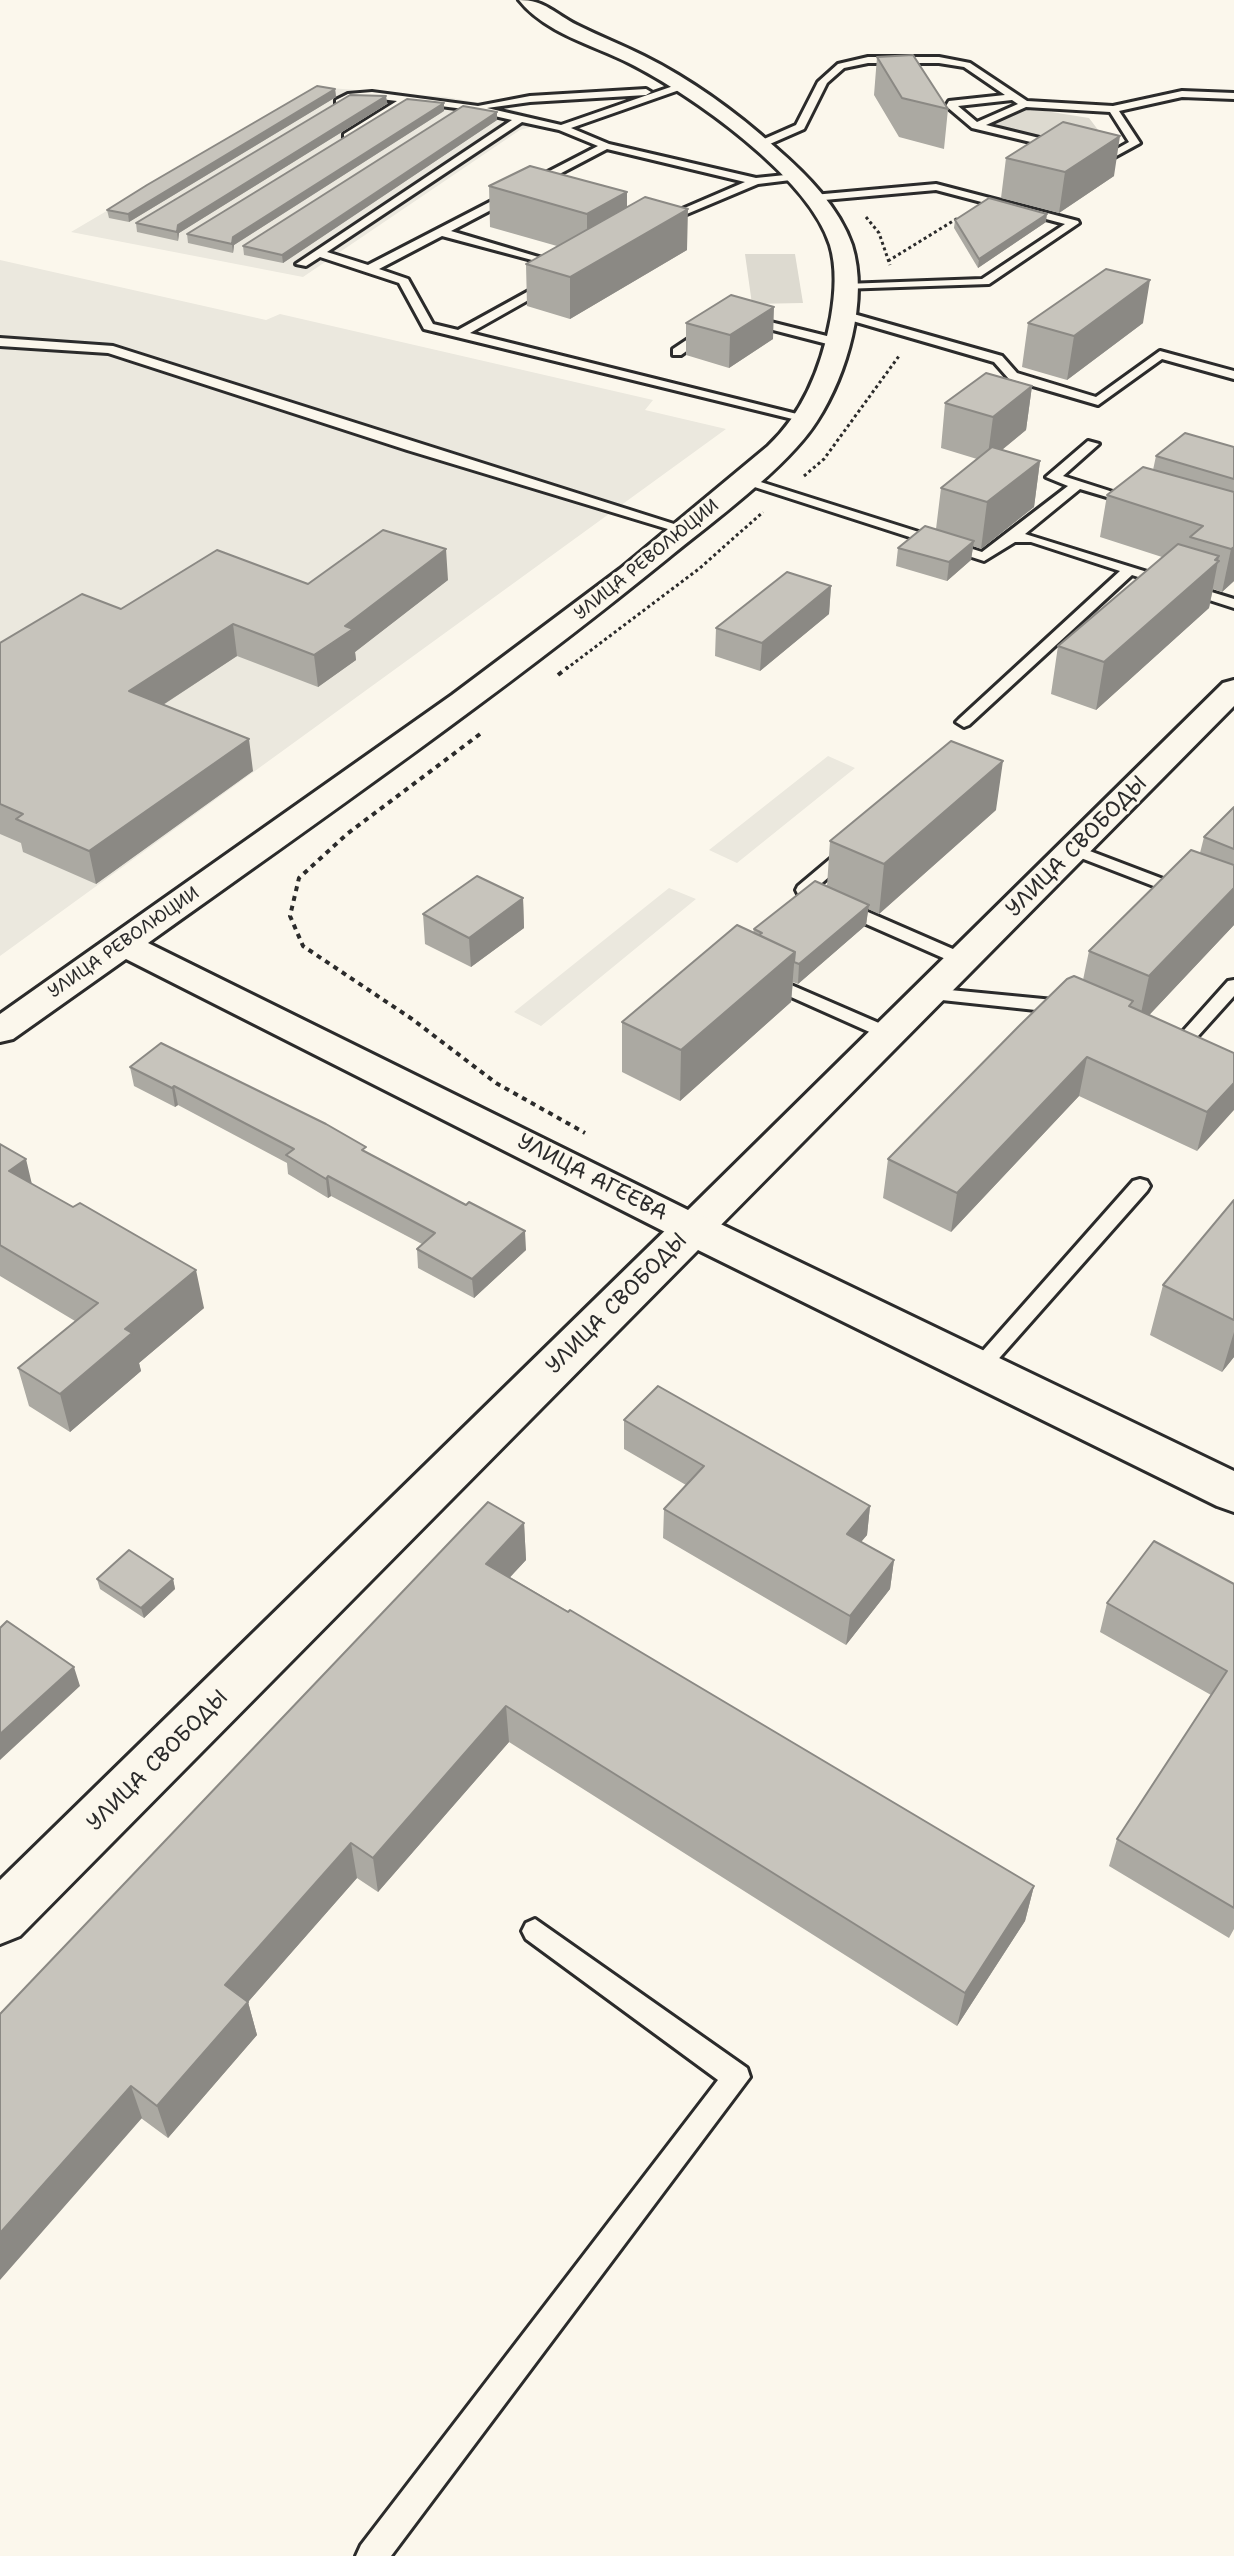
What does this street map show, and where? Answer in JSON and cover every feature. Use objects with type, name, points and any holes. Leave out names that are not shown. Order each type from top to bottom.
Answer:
[{"type":"street","name":"УЛИЦА РЕВОЛЮЦИИ","points":[[0,1031],[533,650],[686,530],[743,481],[805,420],[839,343],[847,274],[840,242],[813,198],[759,145],[674,88],[547,15],[528,0]]},
{"type":"street","name":"УЛИЦА СВОБОДЫ","points":[[0,1918],[1074,850],[1227,705]]},
{"type":"street","name":"УЛИЦА АГЕЕВА","points":[[123,944],[693,1229],[1234,1493]]},
{"type":"lane","points":[[759,145],[800,127],[823,82],[841,66],[868,60],[939,60],[967,65],[1025,104],[1113,109],[1182,94],[1234,96]]},
{"type":"lane","points":[[451,115],[468,107],[530,99],[674,88]]},
{"type":"lane","points":[[562,128],[674,88]]},
{"type":"lane","points":[[335,105],[348,97],[372,95],[468,107],[562,128],[606,146],[756,181]]},
{"type":"lane","points":[[1011,97],[949,104],[976,126],[1107,158],[1135,143],[1113,109]]},
{"type":"lane","points":[[342,140],[407,99]]},
{"type":"lane","points":[[976,126],[1025,104]]},
{"type":"lane","points":[[302,264],[520,119]]},
{"type":"lane","points":[[368,270],[606,146]]},
{"type":"lane","points":[[657,224],[756,181],[795,177]]},
{"type":"lane","points":[[813,198],[936,187],[1074,223],[985,282],[845,287]]},
{"type":"lane","points":[[526,188],[541,192]]},
{"type":"lane","points":[[441,232],[573,270],[460,334]]},
{"type":"lane","points":[[319,253],[404,281],[428,326],[805,420]]},
{"type":"lane","points":[[843,315],[998,359],[1013,376],[1098,401],[1160,355],[1234,375]]},
{"type":"lane","points":[[677,352],[726,320],[839,343]]},
{"type":"lane","points":[[0,342],[109,349],[527,483],[686,530]]},
{"type":"lane","points":[[1093,444],[1053,477],[1149,505]]},
{"type":"lane","points":[[743,481],[984,557],[1078,484]]},
{"type":"lane","points":[[1012,538],[1032,538],[1234,604]]},
{"type":"lane","points":[[964,722],[1129,570]]},
{"type":"lane","points":[[863,839],[804,890],[963,960]]},
{"type":"lane","points":[[1074,850],[1234,912]]},
{"type":"lane","points":[[748,971],[889,1034]]},
{"type":"lane","points":[[1198,1062],[1167,1049],[1234,985]]},
{"type":"lane","points":[[929,994],[1070,1007],[1083,1013]]},
{"type":"lane","points":[[979,1368],[1140,1186]]},
{"type":"lane","points":[[372,2556],[737,2077],[535,1931]]},
{"type":"path","points":[[850,195],[879,233],[897,285]]},
{"type":"path","points":[[548,682],[700,568],[824,459],[901,353],[910,333]]},
{"type":"path","points":[[485,730],[347,834],[299,878],[290,916],[303,946],[412,1019],[496,1083],[592,1137]]},
{"type":"shaded area","points":[[317,87],[446,97],[503,107],[553,121],[520,130],[303,277],[71,232]]},
{"type":"shaded area","points":[[1026,108],[1089,118],[1105,139],[1088,150],[989,126]]},
{"type":"shaded area","points":[[745,254],[795,254],[803,303],[752,304]]},
{"type":"shaded area","points":[[0,260],[266,320],[280,314],[653,400],[645,410],[726,429],[0,956]]},
{"type":"shaded area","points":[[828,756],[855,768],[737,863],[709,850]]},
{"type":"shaded area","points":[[669,888],[696,899],[541,1026],[514,1012]]},
{"type":"building","points":[[913,55],[948,109],[902,98],[877,57]]},
{"type":"building","points":[[317,86],[335,89],[128,214],[107,210],[147,185]]},
{"type":"building","points":[[350,95],[386,96],[178,225],[177,232],[136,223]]},
{"type":"building","points":[[407,99],[444,103],[233,237],[232,244],[187,234]]},
{"type":"building","points":[[463,106],[497,112],[282,255],[243,246]]},
{"type":"building","points":[[1063,122],[1120,136],[1065,172],[1006,158]]},
{"type":"building","points":[[530,166],[627,192],[587,214],[489,186]]},
{"type":"building","points":[[645,197],[688,209],[570,277],[526,264]]},
{"type":"building","points":[[989,198],[1047,214],[979,259],[955,220]]},
{"type":"building","points":[[1106,269],[1150,280],[1074,336],[1028,323]]},
{"type":"building","points":[[731,295],[774,307],[730,335],[686,323]]},
{"type":"building","points":[[986,373],[1032,386],[993,417],[945,403]]},
{"type":"building","points":[[1185,433],[1234,447],[1234,479],[1156,456]]},
{"type":"building","points":[[992,447],[1040,461],[987,502],[941,488]]},
{"type":"building","points":[[1143,467],[1234,492],[1234,547],[1231,549],[1190,537],[1203,526],[1107,495]]},
{"type":"building","points":[[925,526],[974,541],[949,562],[898,548]]},
{"type":"building","points":[[383,530],[446,549],[345,626],[353,629],[314,655],[233,624],[129,691],[249,739],[89,851],[16,819],[23,814],[0,804],[0,643],[82,594],[121,609],[217,550],[308,584]]},
{"type":"building","points":[[1178,544],[1219,556],[1215,560],[1219,561],[1104,662],[1058,646]]},
{"type":"building","points":[[787,572],[831,586],[762,643],[716,628]]},
{"type":"building","points":[[951,741],[1003,761],[884,864],[830,841]]},
{"type":"building","points":[[1234,807],[1234,849],[1204,837]]},
{"type":"building","points":[[1191,850],[1234,865],[1234,888],[1149,976],[1089,951]]},
{"type":"building","points":[[477,876],[523,898],[469,938],[423,914]]},
{"type":"building","points":[[815,881],[869,905],[799,964],[794,962],[795,952],[759,935],[762,933],[754,929]]},
{"type":"building","points":[[737,925],[795,952],[681,1050],[622,1022]]},
{"type":"building","points":[[1074,976],[1133,1001],[1129,1006],[1234,1053],[1234,1083],[1207,1112],[1087,1057],[957,1193],[888,1159],[1019,1026],[1067,979]]},
{"type":"building","points":[[161,1043],[326,1124],[366,1147],[362,1150],[466,1205],[469,1202],[525,1231],[472,1279],[417,1249],[435,1233],[328,1176],[326,1179],[286,1155],[294,1149],[174,1086],[172,1088],[130,1067]]},
{"type":"building","points":[[0,1144],[26,1159],[9,1171],[73,1207],[80,1203],[196,1270],[125,1329],[132,1333],[60,1394],[18,1368],[98,1303],[0,1245]]},
{"type":"building","points":[[1234,1200],[1234,1320],[1163,1285]]},
{"type":"building","points":[[658,1386],[870,1506],[847,1534],[894,1560],[850,1616],[664,1509],[704,1466],[624,1420]]},
{"type":"building","points":[[488,1502],[524,1523],[486,1564],[568,1612],[570,1610],[1034,1886],[965,1993],[506,1706],[373,1858],[351,1843],[225,1985],[248,2002],[157,2106],[131,2086],[0,2233],[0,2014]]},
{"type":"building","points":[[1154,1541],[1234,1584],[1234,1908],[1117,1839],[1227,1671],[1107,1603]]},
{"type":"building","points":[[129,1550],[173,1579],[141,1608],[97,1579]]},
{"type":"building","points":[[7,1621],[74,1667],[0,1734],[0,1628]]}]
